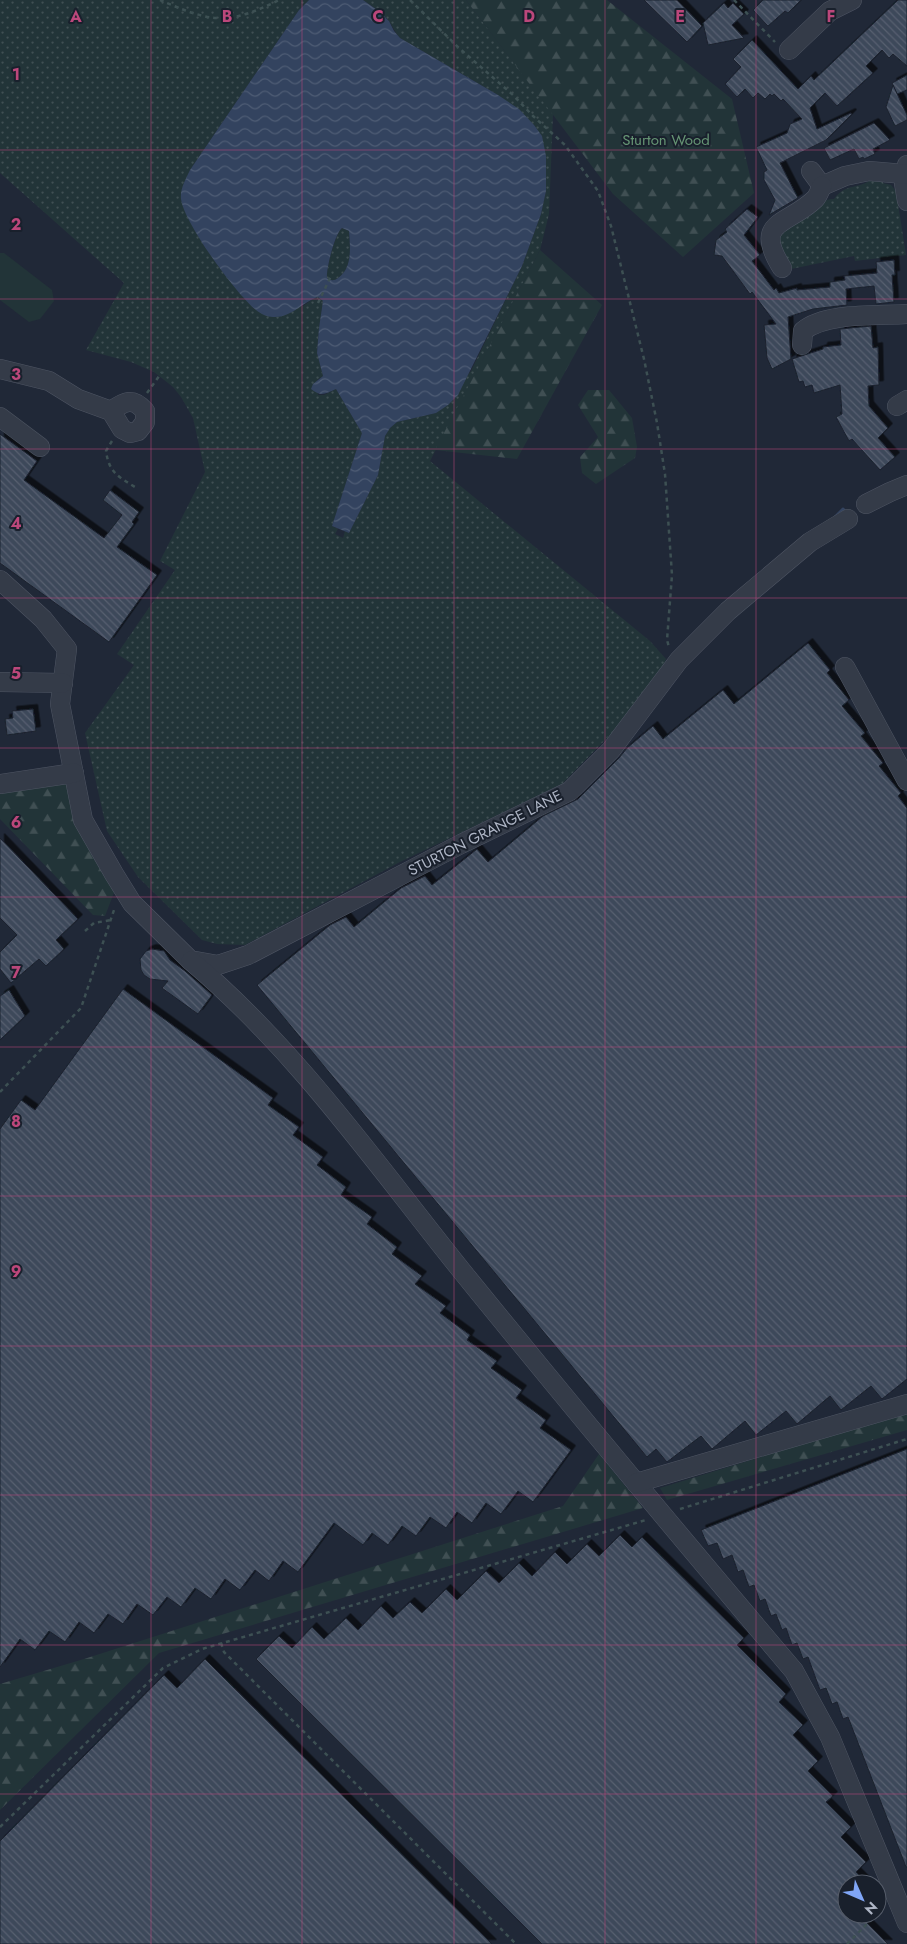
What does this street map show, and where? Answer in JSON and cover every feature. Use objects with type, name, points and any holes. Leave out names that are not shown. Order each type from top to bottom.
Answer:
[{"type":"street","points":[[789,50],[830,11],[852,0]]},
{"type":"street","points":[[782,268],[770,246],[772,232],[781,221],[816,199],[817,178],[906,170],[907,201]]},
{"type":"street","points":[[802,345],[803,331],[817,323],[836,318],[907,314]]},
{"type":"street","points":[[0,369],[49,380],[78,399],[112,411],[122,429],[130,432],[138,430],[144,422],[145,411],[139,404],[130,402],[121,404],[112,411]]},
{"type":"street","points":[[0,417],[40,447]]},
{"type":"street","points":[[866,504],[907,486]]},
{"type":"street","name":"STURTON GRANGE LANE","points":[[190,960],[218,964],[248,955],[461,844],[570,791],[610,750],[673,668],[728,611],[810,542],[848,519]]},
{"type":"street","points":[[0,580],[43,619],[67,649],[60,704],[83,820],[132,903],[190,960],[219,984],[304,1073],[465,1275],[794,1671],[830,1737],[907,1922]]},
{"type":"street","points":[[845,667],[907,782]]},
{"type":"street","points":[[0,682],[63,683]]},
{"type":"street","points":[[0,784],[74,773]]},
{"type":"street","points":[[636,1482],[907,1404]]},
{"type":"path","points":[[160,0],[178,8],[216,18],[253,13],[279,0]]},
{"type":"path","points":[[410,0],[458,48],[566,144],[598,191],[611,226],[644,360],[657,423],[664,474],[672,575],[668,640],[673,668]]},
{"type":"path","points":[[734,0],[775,42],[789,50]]},
{"type":"path","points":[[318,304],[331,276]]},
{"type":"path","points":[[139,404],[162,372]]},
{"type":"path","points":[[122,429],[106,451],[108,465],[120,478],[134,487]]},
{"type":"path","points":[[0,1092],[81,1008],[122,887]]},
{"type":"path","points":[[85,931],[94,923],[111,920]]},
{"type":"path","points":[[0,1826],[163,1668],[202,1649],[663,1515],[907,1439]]},
{"type":"path","points":[[221,1643],[224,1652],[516,1944]]},
{"type":"path","points":[[847,1944],[866,1924]]},
{"type":"green space","points":[[0,0],[309,0],[299,10],[190,170],[181,199],[187,215],[203,244],[222,271],[254,309],[303,306],[318,297],[323,301],[317,353],[323,376],[317,380],[318,395],[324,395],[336,389],[362,433],[332,526],[338,529],[335,534],[343,538],[345,531],[349,533],[378,475],[385,436],[390,428],[397,422],[436,413],[471,371],[522,266],[541,214],[546,191],[498,95],[400,38],[389,21],[377,9],[363,0],[466,0],[553,114],[549,214],[540,250],[430,461],[650,641],[666,659],[661,674],[613,732],[562,784],[400,862],[245,945],[217,944],[202,940],[138,877],[107,831],[85,733],[134,665],[117,654],[175,570],[160,561],[205,472],[193,418],[173,387],[154,372],[131,362],[86,350],[124,283],[0,173]]},
{"type":"green space","name":"Sturton Wood","points":[[466,0],[607,0],[732,99],[754,193],[683,257],[613,194]]},
{"type":"green space","points":[[872,178],[883,180],[883,183],[891,185],[896,191],[906,255],[855,261],[854,256],[791,269],[781,259],[776,236],[804,213],[820,203],[834,199],[843,190],[868,182]]},
{"type":"green space","points":[[342,228],[349,231],[350,256],[343,274],[337,279],[331,280],[327,278],[329,260]]},
{"type":"green space","points":[[540,250],[602,305],[517,459],[435,450]]},
{"type":"green space","points":[[0,253],[4,253],[52,290],[54,301],[40,319],[29,322],[0,300]]},
{"type":"green space","points":[[588,390],[609,390],[632,418],[637,447],[635,458],[596,484],[582,473],[580,457],[598,437],[578,405]]},
{"type":"green space","points":[[70,782],[80,824],[96,862],[115,890],[105,916],[93,915],[0,819],[0,791]]},
{"type":"green space","points":[[907,1412],[907,1430],[667,1500],[660,1488]]},
{"type":"green space","points":[[599,1454],[643,1508],[159,1653],[0,1810],[0,1684],[563,1506]]},
{"type":"water","points":[[309,0],[363,0],[389,21],[400,38],[519,109],[542,136],[546,156],[546,191],[541,214],[522,266],[458,395],[436,413],[397,422],[390,428],[385,436],[378,475],[349,533],[332,526],[362,433],[336,389],[323,394],[311,389],[313,384],[323,376],[317,353],[323,301],[318,297],[312,299],[280,317],[264,315],[258,311],[247,302],[212,258],[191,224],[181,199],[182,187],[190,170],[299,10]],"holes":[[[342,228],[349,231],[350,256],[346,269],[338,278],[330,280],[327,278],[328,267],[339,231]]]},
{"type":"building","points":[[644,0],[677,0],[702,26],[687,42]]},
{"type":"building","points":[[763,0],[801,0],[788,13],[785,11],[768,26],[753,10]]},
{"type":"building","points":[[898,0],[907,0],[907,66],[893,54],[889,58],[882,50],[866,66],[873,73],[837,106],[825,93],[810,108],[817,129],[852,114],[826,140],[780,163],[798,198],[769,215],[775,200],[764,180],[764,172],[767,170],[756,147],[787,133],[790,124],[802,119],[783,99],[781,101],[774,94],[772,96],[770,94],[765,99],[758,93],[753,98],[745,89],[737,97],[725,84],[741,67],[733,59],[752,40],[798,89],[811,76],[814,80]]},
{"type":"building","points":[[724,3],[728,8],[733,3],[744,14],[732,25],[744,38],[708,45],[703,23]]},
{"type":"building","points":[[907,75],[907,90],[897,94],[892,83]]},
{"type":"building","points":[[893,85],[907,115],[907,120],[895,126],[886,107]]},
{"type":"building","points":[[874,123],[890,140],[873,149],[875,154],[859,159],[854,149],[830,160],[824,148]]},
{"type":"building","points":[[747,209],[758,217],[744,235],[760,255],[752,261],[774,290],[776,288],[779,293],[797,288],[797,290],[830,287],[830,282],[845,280],[844,276],[877,273],[876,262],[894,260],[895,275],[892,275],[894,302],[876,304],[874,286],[846,289],[847,305],[813,309],[788,317],[791,359],[772,369],[767,358],[764,325],[776,324],[752,292],[750,294],[722,256],[714,255],[716,240],[727,232],[725,229]]},
{"type":"building","points":[[871,326],[873,348],[878,347],[879,385],[868,386],[869,406],[888,428],[878,438],[895,457],[880,470],[852,439],[849,441],[836,417],[842,414],[840,385],[814,393],[812,385],[805,387],[803,381],[799,382],[792,359],[823,349],[823,347],[841,345],[840,329]]},
{"type":"building","points":[[0,434],[37,461],[24,480],[104,538],[122,515],[103,500],[110,490],[139,512],[132,522],[134,524],[117,547],[157,575],[109,642],[0,563]]},
{"type":"building","points":[[808,643],[830,670],[827,673],[849,700],[842,706],[865,733],[861,736],[883,763],[879,766],[901,793],[898,796],[907,808],[907,1379],[882,1399],[871,1386],[841,1410],[830,1396],[797,1424],[786,1411],[756,1435],[745,1421],[712,1449],[701,1436],[667,1462],[656,1449],[647,1457],[257,985],[330,925],[346,917],[354,927],[401,888],[425,876],[432,885],[477,849],[488,862],[543,816],[578,799],[627,748],[653,726],[663,739],[723,690],[734,704]]},
{"type":"building","points":[[33,709],[36,731],[7,735],[5,719],[13,718],[12,711]]},
{"type":"building","points":[[0,838],[78,919],[56,940],[64,949],[46,966],[39,959],[11,983],[0,969],[0,952],[17,935],[0,918]]},
{"type":"building","points":[[152,949],[164,951],[170,960],[212,995],[198,1014],[162,988],[168,981],[150,979],[144,975],[141,970],[140,959],[146,951]]},
{"type":"building","points":[[123,989],[273,1098],[268,1105],[299,1127],[293,1135],[323,1157],[317,1165],[346,1187],[341,1195],[372,1217],[367,1224],[397,1247],[392,1254],[422,1276],[415,1284],[446,1306],[440,1313],[470,1335],[467,1340],[497,1361],[491,1368],[522,1390],[516,1398],[546,1420],[540,1428],[571,1450],[533,1502],[518,1491],[501,1514],[486,1503],[472,1523],[457,1512],[446,1528],[430,1517],[416,1536],[402,1526],[388,1545],[372,1533],[363,1545],[334,1523],[298,1572],[283,1561],[269,1581],[255,1570],[240,1590],[225,1579],[211,1599],[195,1588],[181,1607],[167,1597],[153,1615],[137,1604],[123,1624],[108,1614],[94,1633],[79,1622],[65,1642],[49,1631],[35,1650],[20,1639],[0,1667],[0,1129],[21,1100],[35,1110]]},
{"type":"building","points":[[9,990],[25,1016],[0,1040],[0,996]]},
{"type":"building","points":[[907,1449],[906,1867],[848,1717],[843,1719],[837,1702],[832,1704],[826,1688],[820,1690],[808,1657],[803,1659],[797,1643],[792,1645],[786,1628],[782,1630],[776,1614],[771,1616],[765,1599],[760,1601],[754,1585],[749,1587],[743,1570],[738,1572],[732,1555],[723,1559],[717,1543],[708,1546],[701,1530]]},
{"type":"building","points":[[620,1535],[632,1547],[642,1537],[744,1638],[737,1645],[786,1694],[779,1702],[803,1725],[793,1735],[818,1761],[808,1771],[833,1796],[826,1802],[851,1827],[841,1837],[866,1862],[856,1872],[858,1874],[837,1874],[837,1924],[868,1924],[888,1944],[542,1944],[256,1659],[279,1636],[292,1648],[312,1627],[324,1639],[346,1618],[358,1630],[381,1606],[393,1618],[410,1602],[422,1613],[446,1589],[457,1600],[486,1571],[499,1583],[519,1563],[532,1576],[555,1552],[567,1564],[587,1544],[599,1556]]},
{"type":"building","points":[[205,1659],[492,1944],[0,1944],[0,1841],[164,1675],[177,1688]]},
{"type":"waterway","points":[[835,518],[843,510]]}]
